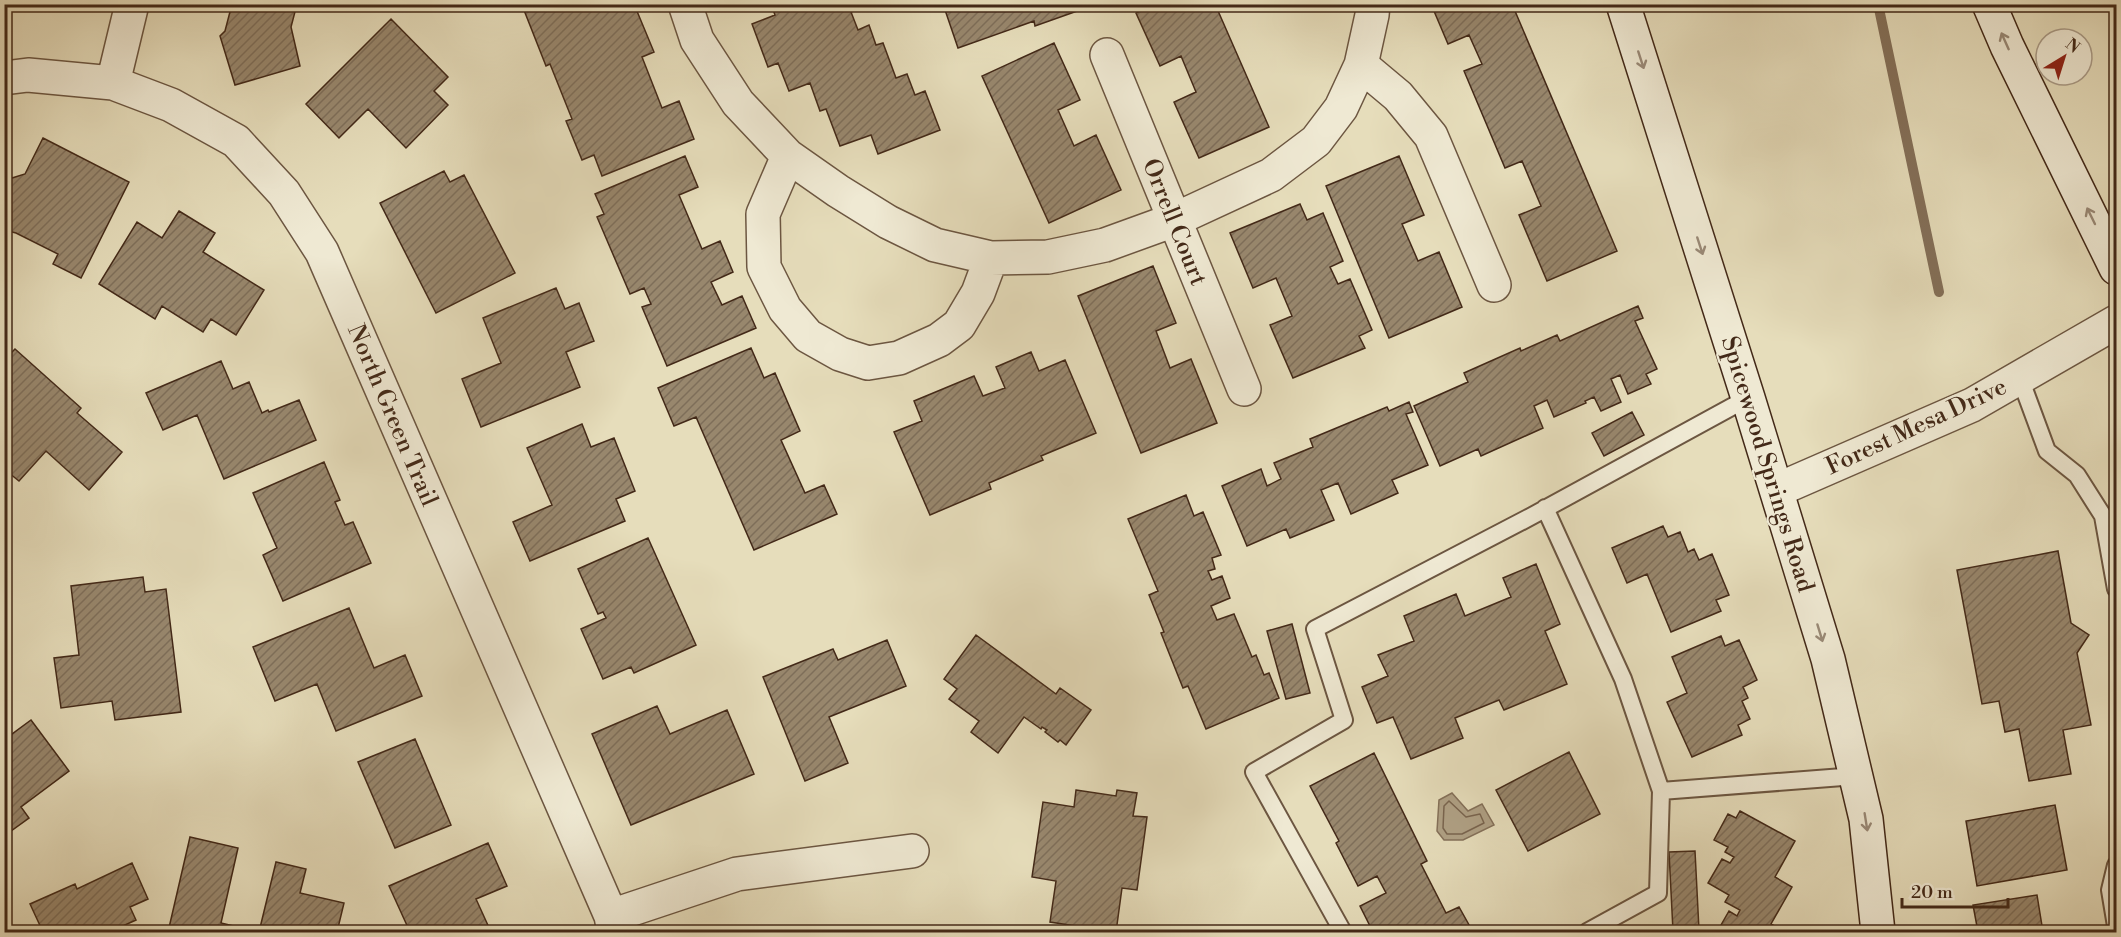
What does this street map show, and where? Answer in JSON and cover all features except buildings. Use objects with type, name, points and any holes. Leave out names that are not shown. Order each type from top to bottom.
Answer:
[{"type":"street","points":[[113,83],[132,4]]},
{"type":"street","points":[[685,4],[698,40],[738,103],[788,156],[888,222],[934,245],[991,258],[1048,257],[1105,245],[1174,220],[1271,175],[1316,141],[1341,108],[1361,65],[1372,15],[1372,4]]},
{"type":"street","name":"Spicewood Springs Road","points":[[1623,4],[1777,490],[1828,659],[1866,819],[1878,933]]},
{"type":"street","points":[[1989,4],[2007,46],[2116,268]]},
{"type":"street","name":"Orrell Court","points":[[1107,55],[1244,389]]},
{"type":"street","points":[[1361,65],[1398,96],[1431,136],[1494,285]]},
{"type":"street","name":"North Green Trail","points":[[4,78],[28,75],[113,83],[171,105],[236,141],[284,193],[322,252],[613,924]]},
{"type":"street","points":[[788,156],[763,214],[764,267],[785,309],[808,336],[840,354],[867,363],[899,358],[939,340],[959,325],[978,293],[991,258]]},
{"type":"street","name":"Forest Mesa Drive","points":[[1777,490],[1972,405],[2116,322]]},
{"type":"street","points":[[613,924],[737,874],[912,851]]},
{"type":"lane","points":[[2020,378],[2048,451],[2077,475],[2103,516],[2116,589]]},
{"type":"lane","points":[[1343,933],[1254,772],[1344,720],[1315,629],[1748,398]]},
{"type":"lane","points":[[1545,508],[1623,679],[1661,791],[1658,893],[1587,933]]},
{"type":"lane","points":[[1661,791],[1856,776]]},
{"type":"lane","points":[[2116,865],[2110,890],[2116,926]]},
{"type":"water","points":[[1452,793],[1468,811],[1482,804],[1494,825],[1463,840],[1444,840],[1437,831],[1439,800]]},
{"type":"waterway","points":[[1878,4],[1939,292]]}]
